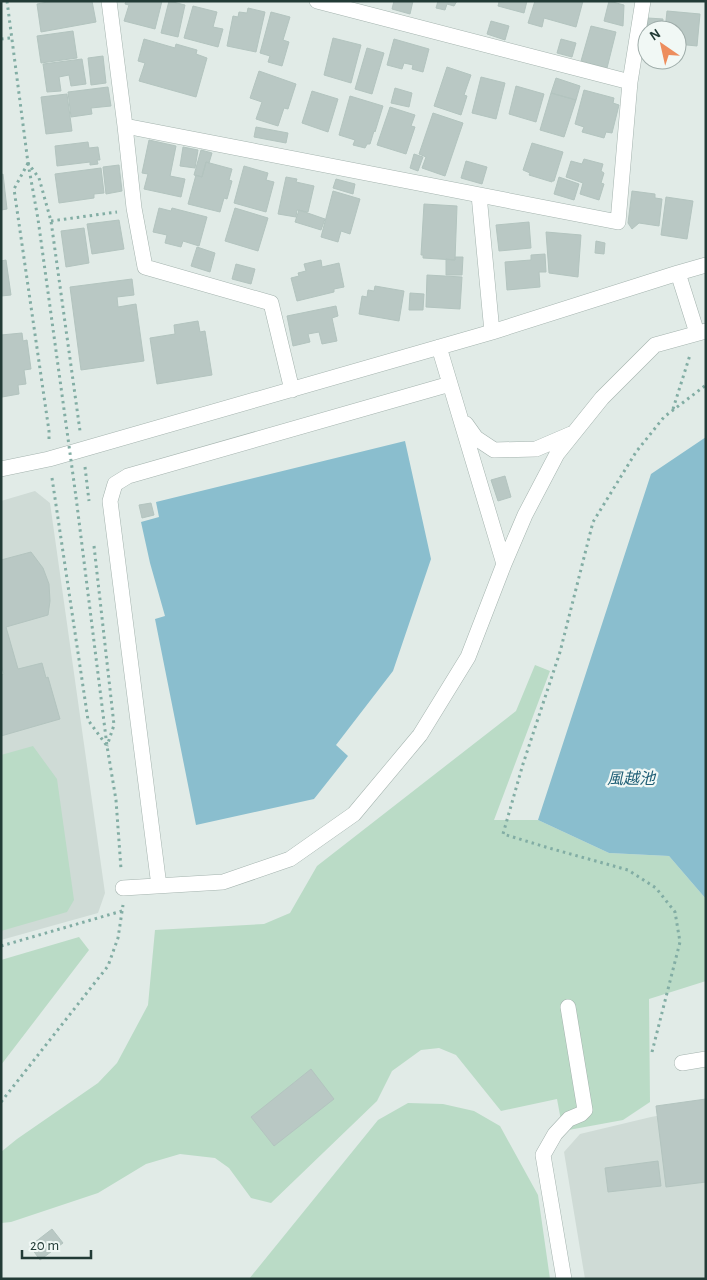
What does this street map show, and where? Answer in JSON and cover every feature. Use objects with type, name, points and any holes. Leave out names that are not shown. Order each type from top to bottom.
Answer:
[{"type":"street","points":[[109,1],[134,208],[145,267],[271,303],[292,390]]},
{"type":"street","points":[[317,1],[630,82]]},
{"type":"street","points":[[125,126],[618,222],[630,82],[642,1]]},
{"type":"street","points":[[478,195],[492,332]]},
{"type":"street","points":[[1,468],[49,459],[292,390],[492,332],[706,265]]},
{"type":"street","points":[[123,888],[222,882],[290,859],[354,814],[420,735],[468,657],[525,515],[556,454],[602,398],[655,345],[701,332],[678,273]]},
{"type":"street","points":[[439,347],[504,564]]},
{"type":"street","points":[[160,886],[110,501],[115,484],[128,476],[450,384]]},
{"type":"street","points":[[459,414],[476,438],[494,450],[536,449],[573,434]]},
{"type":"street","points":[[564,1279],[543,1155],[555,1134],[569,1118],[581,1114],[585,1110],[568,1007]]},
{"type":"street","points":[[682,1063],[706,1059]]},
{"type":"path","points":[[1,1102],[108,966],[118,938],[124,897],[116,800],[107,746],[42,248],[28,164],[7,1]]},
{"type":"path","points":[[1,39],[11,38]]},
{"type":"path","points":[[28,164],[39,178],[51,221],[90,508]]},
{"type":"path","points":[[28,164],[14,189],[49,431],[49,459],[88,720],[107,746]]},
{"type":"path","points":[[51,221],[123,212],[134,208]]},
{"type":"path","points":[[672,410],[687,366]]},
{"type":"path","points":[[652,1052],[680,942],[675,912],[656,888],[628,870],[503,834],[523,764],[560,652],[593,522],[636,452],[664,417],[706,385]]},
{"type":"path","points":[[93,537],[114,725],[107,746]]},
{"type":"path","points":[[1,946],[122,911]]},
{"type":"shaded area","points":[[35,491],[50,503],[105,893],[98,913],[1,940],[1,501]]},
{"type":"shaded area","points":[[706,1107],[706,1279],[585,1279],[564,1152],[580,1134],[651,1117]]},
{"type":"green space","points":[[535,665],[550,671],[494,820],[538,820],[609,853],[669,856],[706,899],[706,981],[649,999],[650,1102],[623,1120],[563,1131],[557,1099],[501,1111],[456,1055],[439,1048],[421,1050],[392,1071],[377,1101],[271,1203],[251,1198],[229,1168],[215,1158],[180,1154],[146,1164],[98,1193],[11,1222],[1,1223],[1,1152],[98,1083],[117,1063],[148,1005],[155,930],[264,924],[290,913],[317,866],[516,711]]},
{"type":"green space","points":[[33,746],[57,779],[74,900],[67,912],[1,931],[1,755]]},
{"type":"green space","points":[[79,937],[89,950],[1,1065],[1,960]]},
{"type":"green space","points":[[408,1103],[443,1104],[474,1111],[500,1126],[538,1195],[550,1279],[249,1279],[378,1120]]},
{"type":"water","name":"風越池","points":[[706,437],[706,899],[669,856],[609,853],[538,820],[651,474]]},
{"type":"water","points":[[405,441],[431,559],[393,671],[336,745],[348,756],[314,799],[196,825],[155,619],[165,616],[141,522],[159,517],[156,502]]},
{"type":"building","points":[[53,1],[92,1],[96,22],[41,32],[37,4]]},
{"type":"building","points":[[126,1],[162,1],[155,29],[124,21],[129,5],[125,4]]},
{"type":"building","points":[[169,1],[185,5],[178,37],[161,33]]},
{"type":"building","points":[[394,1],[413,1],[410,14],[392,9]]},
{"type":"building","points":[[438,1],[457,1],[454,6],[447,4],[445,10],[436,8]]},
{"type":"building","points":[[497,1],[527,1],[524,13],[498,6],[499,2]]},
{"type":"building","points":[[535,1],[583,1],[576,27],[544,18],[542,27],[528,23]]},
{"type":"building","points":[[609,1],[624,5],[623,26],[604,21]]},
{"type":"building","points":[[193,6],[217,12],[213,27],[223,29],[218,47],[184,38]]},
{"type":"building","points":[[248,8],[265,12],[256,52],[227,46],[233,16],[238,17],[239,12],[247,13]]},
{"type":"building","points":[[667,11],[700,14],[697,46],[687,45],[687,20],[666,20]]},
{"type":"building","points":[[271,12],[290,17],[283,40],[289,42],[282,66],[268,62],[270,56],[260,53]]},
{"type":"building","points":[[648,18],[663,20],[648,20]]},
{"type":"building","points":[[491,21],[509,26],[505,40],[487,34]]},
{"type":"building","points":[[591,26],[616,32],[607,68],[581,61]]},
{"type":"building","points":[[73,31],[77,58],[41,63],[37,36]]},
{"type":"building","points":[[333,38],[361,45],[351,83],[324,75]]},
{"type":"building","points":[[144,39],[175,48],[176,44],[197,50],[196,54],[207,58],[196,97],[139,81],[145,63],[138,61]]},
{"type":"building","points":[[394,39],[429,49],[423,72],[412,69],[413,65],[404,63],[402,69],[387,65]]},
{"type":"building","points":[[561,39],[576,43],[572,57],[557,53]]},
{"type":"building","points":[[367,48],[384,53],[372,94],[355,89]]},
{"type":"building","points":[[103,56],[106,83],[91,85],[88,58]]},
{"type":"building","points":[[82,59],[86,84],[71,86],[69,75],[59,77],[61,91],[47,92],[43,64]]},
{"type":"building","points":[[447,67],[471,75],[464,95],[467,96],[461,115],[434,106]]},
{"type":"building","points":[[259,71],[296,84],[288,109],[284,108],[278,126],[256,119],[262,102],[250,98]]},
{"type":"building","points":[[481,77],[505,83],[496,119],[472,113]]},
{"type":"building","points":[[556,78],[580,86],[576,100],[551,93]]},
{"type":"building","points":[[516,86],[544,94],[536,122],[509,114]]},
{"type":"building","points":[[108,87],[111,106],[91,108],[92,114],[71,117],[68,92]]},
{"type":"building","points":[[395,88],[412,93],[409,107],[391,103]]},
{"type":"building","points":[[584,90],[614,98],[613,103],[619,105],[612,133],[606,132],[604,138],[582,132],[584,127],[575,124]]},
{"type":"building","points":[[312,91],[338,99],[328,132],[302,123]]},
{"type":"building","points":[[551,93],[576,100],[564,137],[540,130]]},
{"type":"building","points":[[67,94],[72,131],[46,134],[41,97]]},
{"type":"building","points":[[350,96],[383,106],[370,144],[367,144],[365,148],[353,145],[355,140],[339,135]]},
{"type":"building","points":[[390,107],[415,115],[411,126],[415,127],[406,154],[377,145]]},
{"type":"building","points":[[433,113],[463,123],[445,176],[422,168],[426,157],[419,154]]},
{"type":"building","points":[[256,127],[288,133],[286,143],[254,137]]},
{"type":"building","points":[[149,140],[176,146],[170,176],[185,179],[181,197],[144,189],[148,174],[142,173]]},
{"type":"building","points":[[88,142],[89,148],[98,147],[100,160],[97,160],[98,164],[90,165],[90,162],[57,166],[55,146]]},
{"type":"building","points":[[532,143],[563,152],[554,181],[529,175],[530,173],[523,170]]},
{"type":"building","points":[[183,147],[198,150],[195,168],[180,166]]},
{"type":"building","points":[[201,150],[212,153],[209,163],[206,162],[202,177],[194,175]]},
{"type":"building","points":[[414,154],[423,157],[418,171],[410,168]]},
{"type":"building","points":[[584,159],[603,164],[601,171],[604,173],[601,183],[604,184],[599,200],[580,194],[583,183],[566,177],[571,161],[582,164]]},
{"type":"building","points":[[466,161],[487,167],[482,184],[461,178]]},
{"type":"building","points":[[206,162],[232,169],[229,180],[232,181],[227,199],[224,198],[220,212],[188,204],[196,175],[202,177]]},
{"type":"building","points":[[119,165],[122,191],[106,194],[103,167]]},
{"type":"building","points":[[244,166],[268,173],[266,180],[274,182],[266,212],[234,203]]},
{"type":"building","points":[[101,168],[104,193],[94,194],[94,198],[59,203],[55,174]]},
{"type":"building","points":[[3,174],[7,209],[1,210],[1,175]]},
{"type":"building","points":[[286,177],[297,179],[296,182],[314,186],[308,212],[297,210],[296,217],[278,214]]},
{"type":"building","points":[[559,177],[579,184],[574,200],[554,194]]},
{"type":"building","points":[[336,179],[355,184],[353,194],[333,188]]},
{"type":"building","points":[[333,191],[360,199],[350,234],[341,231],[338,242],[321,237]]},
{"type":"building","points":[[632,191],[655,194],[655,198],[662,199],[659,226],[639,223],[632,229],[628,223]]},
{"type":"building","points":[[666,197],[693,201],[687,239],[661,235]]},
{"type":"building","points":[[424,204],[457,206],[455,260],[423,258],[423,255],[421,255]]},
{"type":"building","points":[[159,208],[171,211],[172,208],[207,217],[199,246],[183,241],[181,247],[165,243],[167,235],[153,232]]},
{"type":"building","points":[[235,208],[268,218],[258,251],[225,241]]},
{"type":"building","points":[[299,210],[325,219],[321,230],[295,222]]},
{"type":"building","points":[[119,220],[124,249],[92,254],[87,224]]},
{"type":"building","points":[[529,222],[531,248],[499,251],[496,225]]},
{"type":"building","points":[[84,228],[89,263],[66,267],[61,231]]},
{"type":"building","points":[[546,232],[581,235],[578,277],[549,273]]},
{"type":"building","points":[[596,241],[605,243],[604,254],[595,253]]},
{"type":"building","points":[[197,247],[215,253],[210,272],[191,266]]},
{"type":"building","points":[[545,254],[546,272],[539,272],[540,287],[507,290],[505,262],[531,260],[531,255]]},
{"type":"building","points":[[455,257],[463,257],[462,275],[446,275],[446,259],[455,260]]},
{"type":"building","points":[[6,260],[11,295],[1,296],[1,261]]},
{"type":"building","points":[[321,260],[322,267],[339,263],[344,287],[334,289],[334,292],[297,301],[291,278],[299,276],[298,273],[306,271],[304,264]]},
{"type":"building","points":[[236,264],[255,269],[251,284],[232,279]]},
{"type":"building","points":[[427,275],[462,277],[460,309],[426,307]]},
{"type":"building","points":[[132,279],[134,295],[117,297],[118,307],[136,304],[144,361],[81,370],[70,287]]},
{"type":"building","points":[[375,286],[404,291],[399,321],[359,314],[362,296],[367,297],[368,290],[374,291]]},
{"type":"building","points":[[410,293],[424,294],[423,310],[409,310]]},
{"type":"building","points":[[336,306],[338,316],[332,318],[337,341],[322,344],[319,332],[308,334],[310,342],[293,346],[287,316]]},
{"type":"building","points":[[198,321],[200,332],[205,331],[212,375],[157,384],[150,338],[175,334],[174,325]]},
{"type":"building","points":[[22,333],[23,341],[27,340],[31,369],[24,370],[26,384],[18,385],[19,394],[2,397],[1,335]]},
{"type":"building","points":[[505,476],[511,497],[498,501],[491,480]]},
{"type":"building","points":[[151,503],[154,515],[142,518],[139,505]]},
{"type":"building","points":[[31,552],[43,568],[49,584],[50,601],[48,615],[6,627],[18,669],[42,663],[60,719],[1,736],[1,675],[4,674],[1,665],[1,560]]},
{"type":"building","points":[[311,1069],[334,1099],[274,1146],[251,1117]]},
{"type":"building","points":[[706,1099],[706,1182],[666,1187],[656,1106]]},
{"type":"building","points":[[658,1161],[661,1186],[608,1192],[605,1168]]},
{"type":"building","points":[[52,1229],[63,1243],[40,1260],[30,1246]]}]
